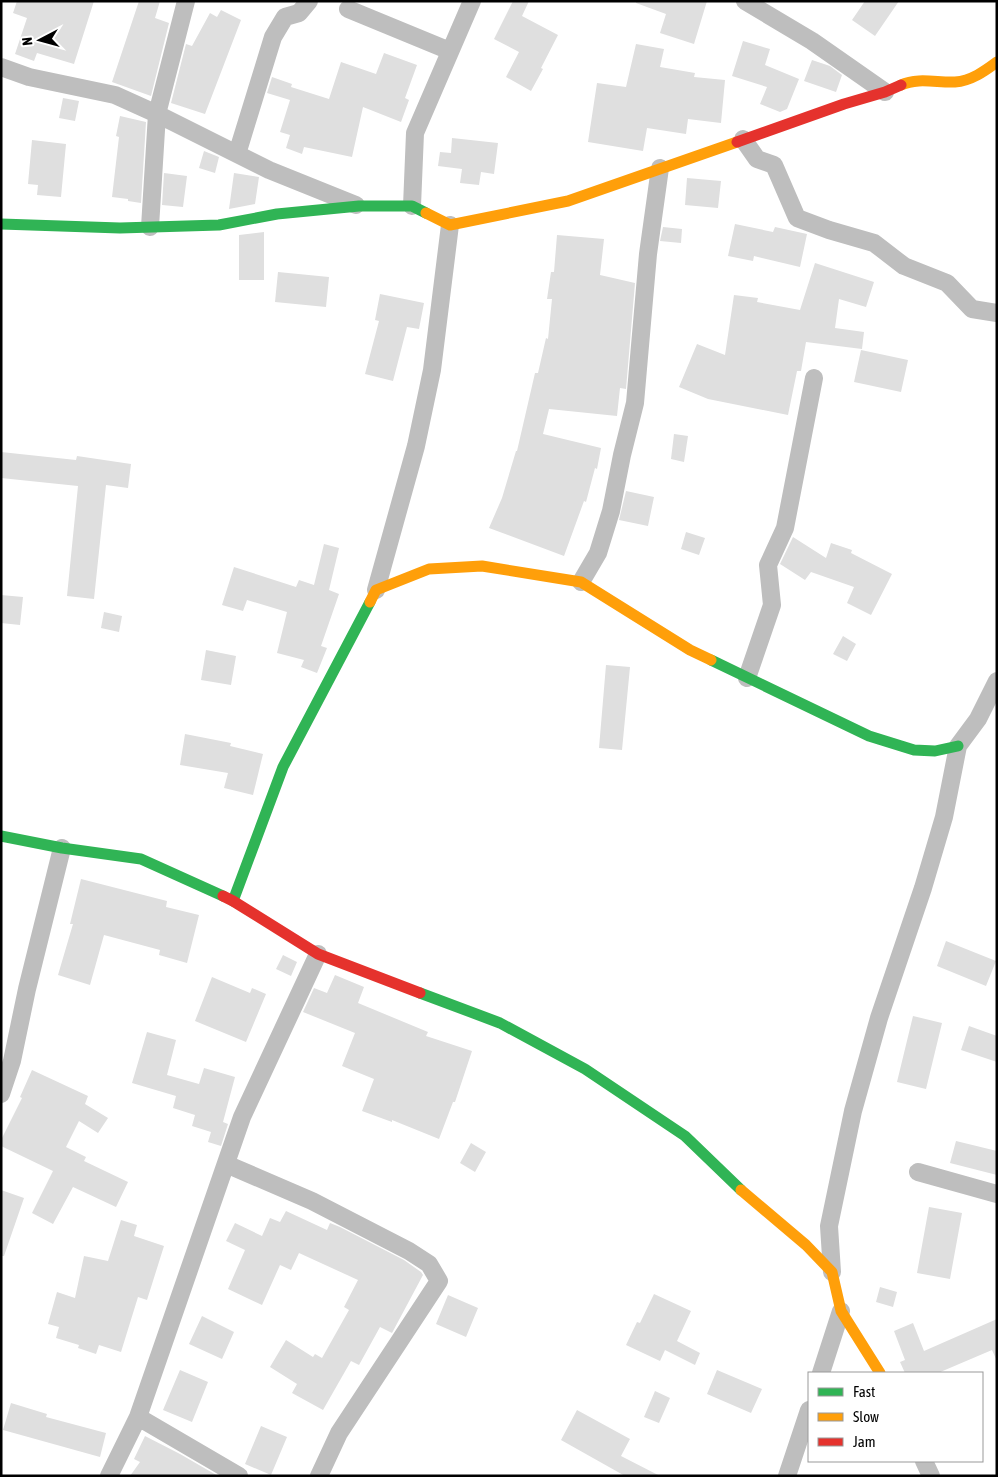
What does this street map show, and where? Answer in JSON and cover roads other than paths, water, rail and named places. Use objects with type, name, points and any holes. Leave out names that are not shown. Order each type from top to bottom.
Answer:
[{"type":"street","points":[[150,227],[157,114],[186,1]]},
{"type":"street","points":[[237,154],[273,37],[285,17],[299,13],[309,1]]},
{"type":"street","points":[[412,206],[415,132],[472,1]]},
{"type":"street","points":[[745,1],[812,41],[885,92]]},
{"type":"street","points":[[348,9],[450,51]]},
{"type":"street","points":[[1,224],[120,228],[219,226],[277,214],[358,206],[412,206],[450,225],[568,201],[844,104],[885,92],[905,83],[920,81],[957,82],[979,75],[997,62]]},
{"type":"street","points":[[1,67],[28,77],[115,95],[269,170],[358,206]]},
{"type":"street","points":[[743,140],[757,159],[774,165],[797,218],[829,230],[874,243],[904,266],[946,283],[972,309],[997,313]]},
{"type":"street","points":[[581,582],[598,553],[611,511],[635,402],[648,254],[660,168]]},
{"type":"street","points":[[233,901],[283,767],[376,590],[416,446],[432,370],[450,225]]},
{"type":"street","points":[[747,678],[772,604],[768,566],[786,528],[814,378]]},
{"type":"street","points":[[376,590],[429,569],[482,566],[581,582],[690,650],[869,736],[914,750],[935,751],[958,746]]},
{"type":"street","points":[[879,1372],[841,1311],[832,1272],[829,1226],[853,1110],[879,1018],[926,880],[944,817],[958,746],[978,719],[997,681]]},
{"type":"street","points":[[1,836],[62,848],[141,859],[233,901],[318,954],[500,1024],[585,1069],[684,1136],[748,1197],[806,1245],[832,1272]]},
{"type":"street","points":[[1,1094],[12,1061],[27,989],[62,848]]},
{"type":"street","points":[[108,1476],[138,1417],[242,1118],[318,954]]},
{"type":"street","points":[[226,1164],[312,1201],[409,1251],[429,1264],[439,1281],[338,1433],[318,1476]]},
{"type":"street","points":[[918,1172],[997,1194]]},
{"type":"street","points":[[821,1372],[841,1311]]},
{"type":"street","points":[[787,1476],[808,1413]]},
{"type":"street","points":[[138,1417],[239,1476]]},
{"type":"street","points":[[924,1462],[931,1476]]}]
